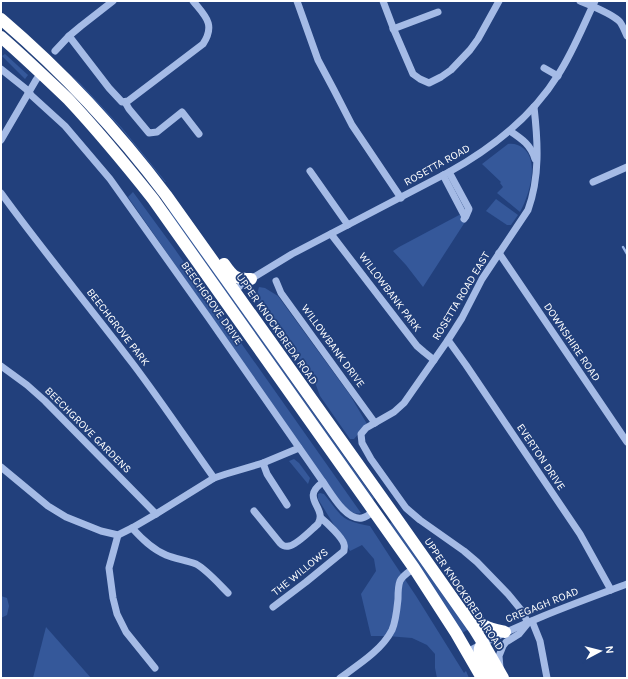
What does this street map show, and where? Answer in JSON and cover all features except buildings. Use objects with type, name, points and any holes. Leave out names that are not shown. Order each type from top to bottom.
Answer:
[{"type":"highway","name":"UPPER KNOCKBREDA ROAD","points":[[1,19],[74,86],[115,131],[166,194],[377,490],[483,643]]},
{"type":"highway","points":[[1,37],[68,100],[124,162],[153,199],[414,568],[438,604],[482,678]]},
{"type":"highway","points":[[41,73],[50,63]]},
{"type":"highway","points":[[166,194],[188,213],[232,275],[240,279],[251,278]]},
{"type":"highway","points":[[373,511],[377,503],[377,490]]},
{"type":"highway","points":[[373,511],[392,512]]},
{"type":"highway","points":[[411,539],[436,563],[476,620],[484,626],[505,632]]},
{"type":"highway","points":[[483,643],[480,646],[480,654],[499,677]]},
{"type":"street","points":[[55,51],[68,36],[113,1]]},
{"type":"street","points":[[126,102],[203,44],[208,36],[210,26],[207,19],[193,1]]},
{"type":"street","points":[[297,1],[318,60],[352,125],[400,198]]},
{"type":"street","points":[[383,1],[393,29],[413,74],[430,83],[452,70],[470,50],[478,39],[499,1]]},
{"type":"street","points":[[580,1],[594,4],[619,20],[627,36]]},
{"type":"street","name":"ROSETTA ROAD","points":[[234,290],[251,278],[292,254],[400,198],[488,149],[510,131],[542,98],[567,61],[594,4]]},
{"type":"street","points":[[393,29],[438,12]]},
{"type":"street","points":[[68,36],[109,88],[122,102],[126,102]]},
{"type":"street","name":"BEECHGROVE DRIVE","points":[[1,68],[65,126],[110,179],[342,508],[350,515],[357,518],[367,516],[373,511]]},
{"type":"street","points":[[544,68],[558,76]]},
{"type":"street","points":[[1,140],[41,73]]},
{"type":"street","points":[[126,102],[129,109],[149,133],[157,132],[182,112],[199,134]]},
{"type":"street","name":"ROSETTA ROAD EAST","points":[[375,423],[394,412],[404,403],[448,340],[462,318],[482,278],[528,210],[536,180],[537,163],[537,131],[534,107]]},
{"type":"street","points":[[510,131],[523,139],[529,146],[537,163]]},
{"type":"street","points":[[523,139],[530,137],[537,131]]},
{"type":"street","points":[[593,182],[627,167]]},
{"type":"street","points":[[310,171],[348,225]]},
{"type":"street","points":[[446,173],[469,209],[464,218]]},
{"type":"street","name":"BEECHGROVE PARK","points":[[1,193],[38,244],[109,332],[142,376],[214,478]]},
{"type":"street","name":"WILLOWBANK PARK","points":[[331,234],[417,346],[434,360]]},
{"type":"street","name":"DOWNSHIRE ROAD","points":[[499,253],[627,442]]},
{"type":"street","name":"WILLOWBANK DRIVE","points":[[276,281],[281,293],[375,423]]},
{"type":"street","name":"EVERTON DRIVE","points":[[448,340],[580,534],[611,590]]},
{"type":"street","name":"BEECHGROVE GARDENS","points":[[1,366],[27,385],[45,401],[156,514]]},
{"type":"street","name":"UPPER KNOCKBREDA ROAD","points":[[375,423],[362,431],[361,434],[365,449],[371,459],[406,508],[477,562],[512,598],[530,622],[540,641],[547,678]]},
{"type":"street","points":[[1,467],[48,506],[66,517],[101,531],[118,535],[156,514],[214,478],[263,463],[300,448]]},
{"type":"street","points":[[263,463],[267,474],[287,505]]},
{"type":"street","points":[[254,511],[280,543],[289,546],[296,543],[318,524],[321,518],[313,494],[317,486],[323,482]]},
{"type":"street","name":"THE WILLOWS","points":[[274,607],[344,551],[344,543],[321,518]]},
{"type":"street","points":[[132,528],[154,550],[196,564],[214,578],[228,594]]},
{"type":"street","points":[[118,535],[110,568],[113,598],[117,614],[126,632],[155,668]]},
{"type":"street","points":[[340,678],[377,650],[386,640],[395,620],[400,581],[414,568]]},
{"type":"street","name":"CREGAGH ROAD","points":[[467,652],[505,632],[627,584]]},
{"type":"street","points":[[499,677],[499,656],[503,646],[506,642],[519,634],[530,622]]},
{"type":"shaded area","points":[[5,54],[28,75],[25,79],[2,56]]},
{"type":"shaded area","points":[[71,75],[122,128],[166,182],[120,127]]},
{"type":"shaded area","points":[[508,144],[516,144],[523,148],[531,161],[531,179],[527,197],[520,212],[497,193],[503,187],[500,183],[501,182],[482,164]]},
{"type":"shaded area","points":[[133,192],[361,513],[354,513],[344,507],[128,197]]},
{"type":"shaded area","points":[[496,199],[518,215],[511,225],[507,225],[486,211]]},
{"type":"shaded area","points":[[166,209],[174,212],[374,498],[373,501]]},
{"type":"shaded area","points":[[461,214],[465,222],[423,287],[393,251]]},
{"type":"shaded area","points":[[259,287],[265,288],[278,296],[350,395],[367,424],[354,439],[350,439],[320,396],[313,377],[266,317],[256,298]]},
{"type":"shaded area","points":[[294,459],[299,463],[310,478],[308,484],[289,461]]},
{"type":"shaded area","points":[[318,494],[324,494],[344,518],[370,526],[464,673],[466,671],[469,678],[437,678],[435,654],[427,645],[412,638],[371,636],[361,594],[376,571],[374,559],[362,545],[350,551],[318,499]]},
{"type":"shaded area","points":[[394,521],[469,629],[462,633],[389,525]]},
{"type":"shaded area","points":[[1,596],[7,598],[9,606],[7,615],[1,618]]},
{"type":"shaded area","points":[[46,627],[91,678],[33,678]]},
{"type":"waterway","points":[[623,247],[627,254]]}]
